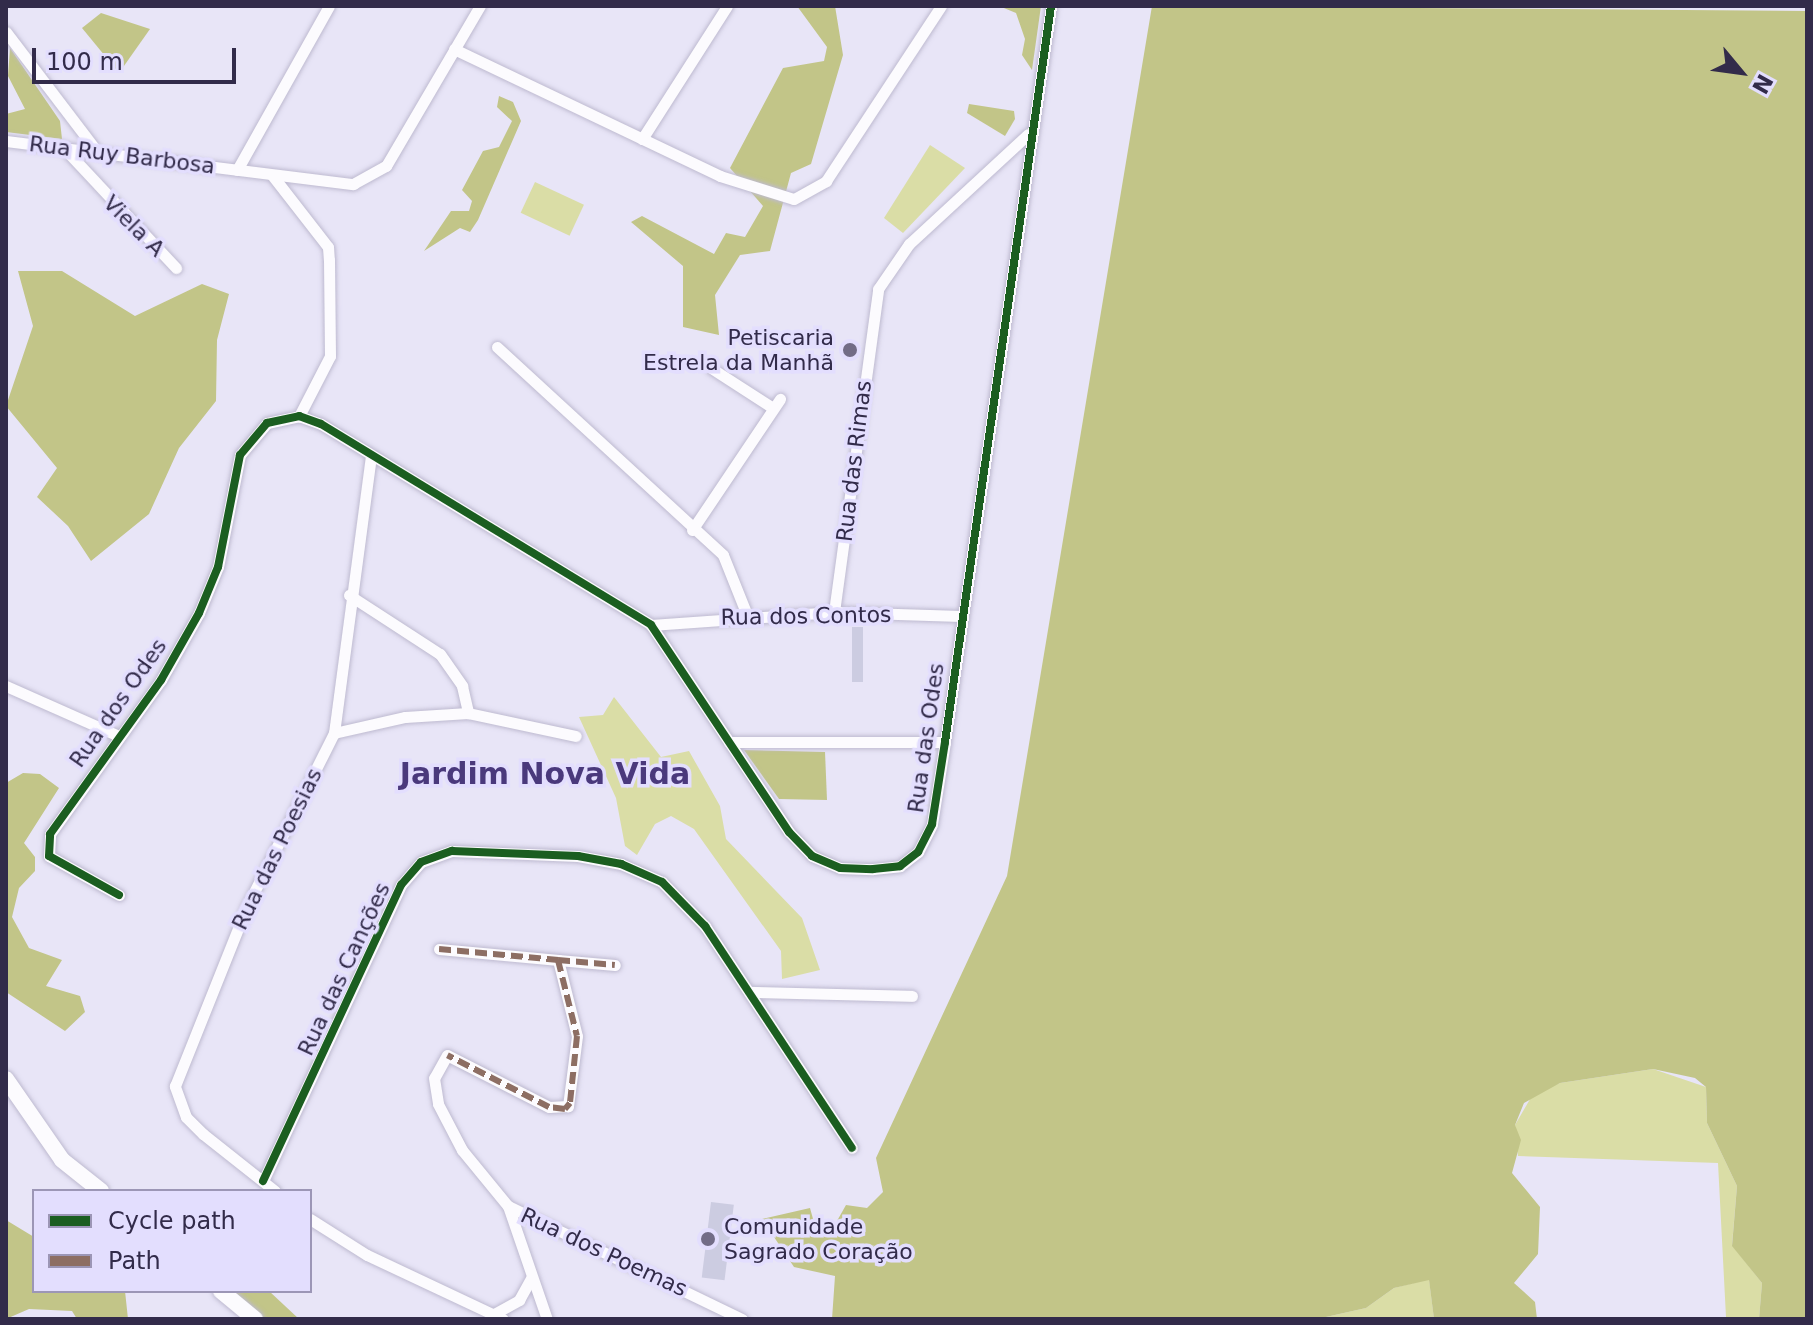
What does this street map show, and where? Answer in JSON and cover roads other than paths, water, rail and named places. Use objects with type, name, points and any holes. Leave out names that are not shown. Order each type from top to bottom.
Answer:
[{"type":"main road","points":[[6,1079],[62,1160],[98,1189]]},
{"type":"main road","points":[[223,1293],[255,1319]]},
{"type":"street","points":[[237,170],[329,6]]},
{"type":"street","name":"Rua Ruy Barbosa","points":[[6,141],[96,150],[340,185],[377,175],[480,6]]},
{"type":"street","points":[[642,139],[727,6]]},
{"type":"street","points":[[454,49],[720,176],[774,195],[802,197],[826,181],[941,6]]},
{"type":"street","name":"Rua das Odes","points":[[371,456],[651,625],[729,742],[812,856],[856,869],[900,866],[918,852],[932,824],[1028,134],[1051,6]]},
{"type":"street","points":[[6,32],[96,150]]},
{"type":"street","name":"Rua das Rimas","points":[[834,612],[878,289],[909,244],[1028,134]]},
{"type":"street","name":"Viela A","points":[[62,146],[176,268]]},
{"type":"street","points":[[272,175],[328,247],[330,356],[299,416],[371,456]]},
{"type":"street","points":[[497,347],[692,530],[723,555],[747,615]]},
{"type":"street","points":[[692,530],[777,404],[711,368]]},
{"type":"street","name":"Rua dos Odes","points":[[119,895],[47,850],[57,822],[161,680],[212,586],[240,455],[267,423],[299,416]]},
{"type":"street","name":"Rua das Poesias","points":[[273,1189],[186,1117],[177,1101],[177,1073],[247,906],[334,733],[349,595],[371,456]]},
{"type":"street","points":[[349,595],[440,654],[462,686],[468,713]]},
{"type":"street","name":"Rua dos Contos","points":[[651,625],[747,615],[834,612],[961,616]]},
{"type":"street","points":[[6,686],[119,736]]},
{"type":"street","points":[[334,733],[405,717],[468,713],[576,736]]},
{"type":"street","points":[[729,742],[945,742]]},
{"type":"street","name":"Rua das Canções","points":[[263,1181],[396,895],[411,870],[433,855],[578,856],[636,869],[675,892],[751,992],[852,1148]]},
{"type":"street","points":[[439,949],[615,965]]},
{"type":"street","points":[[547,1319],[508,1206],[473,1169],[443,1116],[434,1078],[447,1055],[549,1107],[565,1109],[577,1036],[558,960]]},
{"type":"street","points":[[751,992],[912,996]]},
{"type":"street","name":"Rua dos Poemas","points":[[508,1206],[742,1319]]},
{"type":"street","points":[[312,1220],[367,1255],[499,1317],[519,1300],[532,1277]]},
{"type":"place","name":"Petiscaria Estrela da Manhã","points":[[850,350]]},
{"type":"place","name":"Comunidade Sagrado Coração","points":[[708,1239]]},
{"type":"district","name":"Jardim Nova Vida","points":[[545,774]]}]
